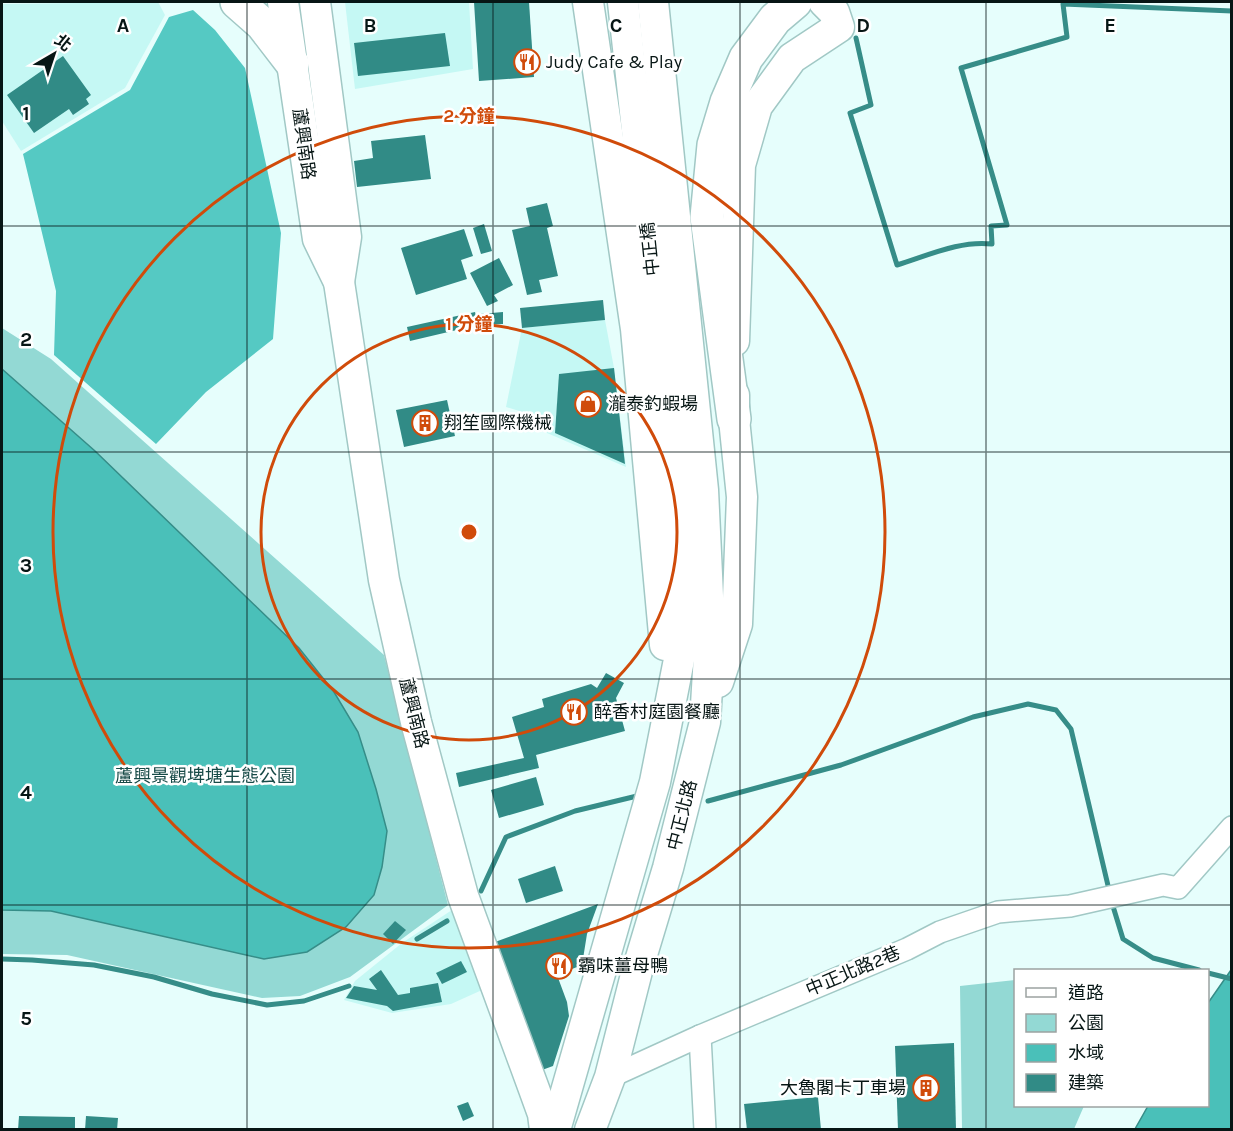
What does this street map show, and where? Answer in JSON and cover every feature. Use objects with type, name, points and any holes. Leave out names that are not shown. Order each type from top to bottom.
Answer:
[{"type":"highway","points":[[237,2],[262,24],[292,63]]},
{"type":"highway","points":[[734,419],[707,217],[714,145],[727,102],[746,58],[775,20],[795,2]]},
{"type":"street","name":"蘆興南路","points":[[283,2],[318,239],[339,282]]},
{"type":"street","name":"蘆興南路","points":[[315,2],[346,237],[339,282],[384,580],[416,722],[463,896],[543,1114],[545,1130]]},
{"type":"street","points":[[588,2],[636,329],[665,629],[669,712]]},
{"type":"street","name":"中正橋","points":[[624,2],[690,493]]},
{"type":"street","name":"中正橋","points":[[652,2],[690,493]]},
{"type":"street","points":[[705,722],[737,624],[742,496],[734,419],[734,328],[740,165],[757,106],[792,58],[839,27],[834,12],[824,2]]},
{"type":"street","name":"中正北路","points":[[555,1130],[652,794],[685,628],[690,493]]},
{"type":"street","name":"中正北路","points":[[590,1130],[610,1077],[637,971],[668,868],[705,722],[710,638],[690,493]]},
{"type":"street","name":"中正北路2巷","points":[[610,1077],[940,932],[998,912],[1070,906],[1163,885],[1178,888],[1232,827]]},
{"type":"street","points":[[700,1036],[705,1130]]},
{"type":"shaded area","points":[[158,2],[165,15],[125,88],[21,151],[2,121],[2,4]]},
{"type":"shaded area","points":[[345,2],[469,2],[473,69],[355,89]]},
{"type":"shaded area","points":[[193,10],[215,30],[245,68],[281,233],[273,339],[206,392],[156,444],[54,355],[56,291],[23,154],[130,90],[169,17]]},
{"type":"shaded area","points":[[605,320],[614,368],[626,467],[547,433],[548,420],[506,407],[522,328]]},
{"type":"shaded area","points":[[452,910],[482,990],[451,1004],[392,1013],[344,1000],[355,981],[402,943]]},
{"type":"green space","name":"蘆興景觀埤塘生態公園","points":[[2,328],[51,359],[384,655],[448,905],[350,977],[300,996],[262,998],[67,955],[2,954]]},
{"type":"green space","points":[[1014,980],[1014,1107],[1084,1107],[1074,1129],[962,1129],[960,986]]},
{"type":"water","name":"蘆興景觀埤塘生態公園","points":[[2,369],[95,451],[299,648],[334,692],[358,732],[387,831],[382,867],[374,895],[346,927],[307,952],[264,959],[51,911],[2,910]]},
{"type":"water","points":[[1231,970],[1231,1129],[1135,1129],[1147,1107],[1209,1107],[1209,1002]]},
{"type":"building","points":[[474,2],[529,2],[534,77],[479,81]]},
{"type":"building","points":[[445,33],[450,66],[358,76],[354,43]]},
{"type":"building","points":[[63,56],[91,95],[86,99],[89,104],[73,115],[69,109],[34,133],[7,95]]},
{"type":"building","points":[[425,135],[431,179],[357,187],[354,161],[373,158],[371,141]]},
{"type":"building","points":[[547,203],[553,226],[547,228],[558,276],[539,280],[542,292],[527,295],[512,230],[530,226],[526,208]]},
{"type":"building","points":[[484,224],[492,251],[481,254],[473,228]]},
{"type":"building","points":[[464,229],[473,256],[461,260],[467,279],[416,295],[401,248]]},
{"type":"building","points":[[499,258],[513,285],[494,295],[498,301],[487,306],[470,273]]},
{"type":"building","points":[[603,300],[605,320],[522,328],[520,308]]},
{"type":"building","points":[[475,312],[478,325],[410,341],[407,327]]},
{"type":"building","points":[[503,312],[503,324],[480,325],[480,314]]},
{"type":"building","name":"瀧泰釣蝦場","points":[[614,368],[625,464],[555,433],[559,374]]},
{"type":"building","name":"翔笙國際機械","points":[[447,400],[455,436],[404,447],[396,410]]},
{"type":"building","name":"醉香村庭園餐廳","points":[[606,673],[624,683],[616,698],[625,731],[536,755],[539,768],[459,787],[456,773],[524,758],[512,717],[544,707],[542,699],[591,684],[597,688]]},
{"type":"building","points":[[536,777],[544,805],[499,818],[491,790]]},
{"type":"building","points":[[555,866],[563,891],[526,903],[518,879]]},
{"type":"building","points":[[598,904],[587,934],[582,965],[557,975],[567,1002],[569,1016],[553,1066],[542,1070],[495,942]]},
{"type":"building","points":[[395,921],[406,930],[393,944],[383,934]]},
{"type":"building","points":[[461,961],[467,972],[442,984],[436,973]]},
{"type":"building","points":[[381,970],[398,995],[410,993],[410,988],[438,983],[442,1002],[393,1011],[387,1006],[346,998],[354,986],[377,990],[369,979]]},
{"type":"building","name":"大魯閣卡丁車場","points":[[954,1043],[956,1130],[898,1130],[895,1046]]},
{"type":"building","points":[[818,1097],[821,1130],[747,1130],[744,1104]]},
{"type":"building","points":[[468,1102],[474,1116],[463,1121],[457,1106]]},
{"type":"building","points":[[19,1116],[75,1117],[75,1130],[18,1130]]},
{"type":"building","points":[[86,1116],[118,1118],[117,1130],[85,1130]]},
{"type":"waterway","points":[[856,38],[871,105],[850,113],[897,265],[968,244],[992,244],[991,226],[1007,225],[961,68],[1067,37],[1063,4],[1232,11]]},
{"type":"waterway","points":[[708,801],[841,765],[973,717],[1028,704],[1056,710],[1071,729],[1110,894]]},
{"type":"waterway","points":[[481,891],[506,837],[575,811],[637,796]]},
{"type":"waterway","points":[[1112,903],[1123,939],[1153,958],[1195,969]]},
{"type":"waterway","points":[[417,939],[447,921]]},
{"type":"waterway","points":[[2,959],[94,965],[154,977],[212,994],[267,1005],[304,1001],[349,986]]},
{"type":"waterway","points":[[1209,973],[1232,979]]},
{"type":"place","name":"Judy Cafe & Play","points":[[527,62]]},
{"type":"place","name":"瀧泰釣蝦場","points":[[588,404]]},
{"type":"place","name":"翔笙國際機械","points":[[425,423]]},
{"type":"place","name":"醉香村庭園餐廳","points":[[574,712]]},
{"type":"place","name":"霸味薑母鴨","points":[[559,966]]},
{"type":"place","name":"大魯閣卡丁車場","points":[[926,1088]]}]
